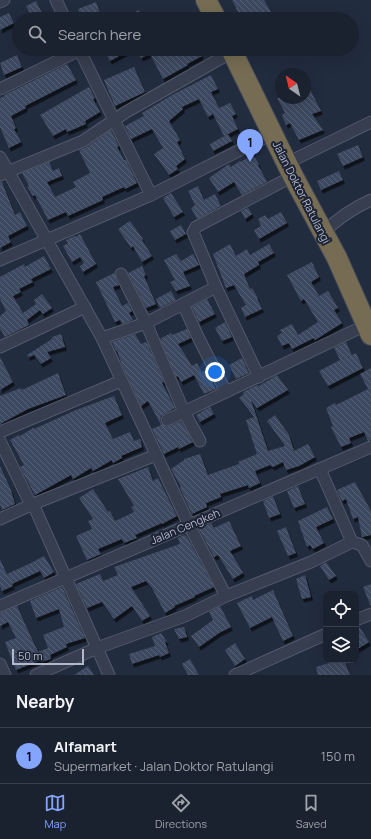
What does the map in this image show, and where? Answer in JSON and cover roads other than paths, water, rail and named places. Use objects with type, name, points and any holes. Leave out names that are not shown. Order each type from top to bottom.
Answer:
[{"type":"highway","points":[[206,0],[212,12]]},
{"type":"highway","name":"Jalan Doktor Ratulangi","points":[[235,56],[272,134],[337,258],[369,330]]},
{"type":"street","points":[[0,2],[4,0]]},
{"type":"street","points":[[56,0],[62,12]]},
{"type":"street","points":[[0,89],[68,56]]},
{"type":"street","points":[[83,56],[151,195]]},
{"type":"street","points":[[4,173],[83,141],[126,112],[222,56]]},
{"type":"street","points":[[260,377],[216,287],[193,232],[194,229],[290,169],[371,122]]},
{"type":"street","points":[[0,260],[151,195],[272,134]]},
{"type":"street","points":[[0,157],[4,173],[46,241],[102,338],[189,525],[226,596]]},
{"type":"street","points":[[323,233],[347,212],[371,200]]},
{"type":"street","points":[[121,274],[146,323],[184,412],[200,441]]},
{"type":"street","points":[[102,338],[146,323],[216,287]]},
{"type":"street","points":[[183,304],[226,392]]},
{"type":"street","points":[[0,347],[85,307]]},
{"type":"street","points":[[167,420],[226,392],[369,330]]},
{"type":"street","points":[[0,432],[121,381]]},
{"type":"street","points":[[0,441],[32,504],[109,675]]},
{"type":"street","name":"Jalan Cengkeh","points":[[0,606],[371,447]]},
{"type":"street","points":[[0,519],[32,504],[156,454]]},
{"type":"street","points":[[320,469],[352,542]]},
{"type":"street","points":[[36,675],[97,648],[185,616],[226,596],[311,562],[352,542],[362,545],[371,561]]},
{"type":"street","points":[[359,619],[371,614]]},
{"type":"street","points":[[235,675],[323,635]]},
{"type":"street","points":[[0,664],[5,675]]},
{"type":"place","name":"Alfamart","points":[[250,162]]}]
